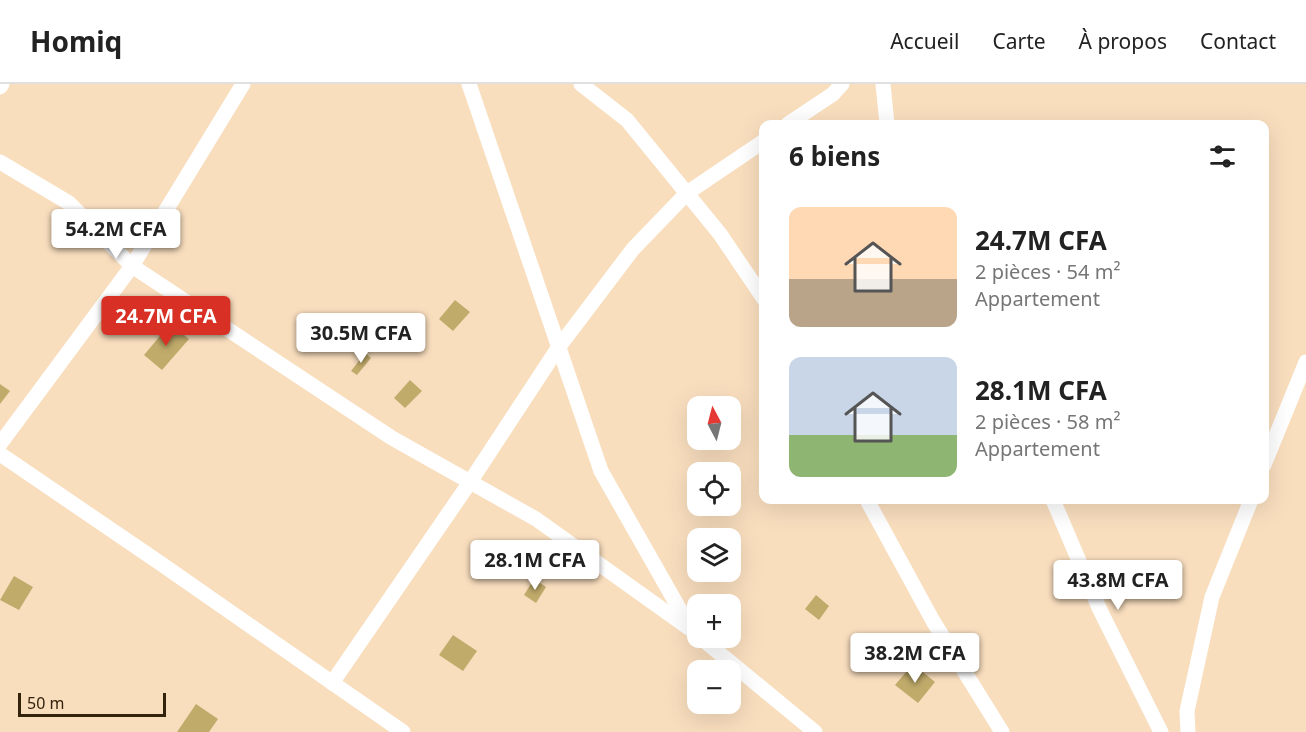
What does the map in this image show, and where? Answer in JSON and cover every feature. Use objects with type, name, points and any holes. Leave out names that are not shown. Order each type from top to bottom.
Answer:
[{"type":"street","points":[[0,444],[132,266],[243,84]]},
{"type":"street","points":[[469,84],[601,471],[687,619]]},
{"type":"street","points":[[581,84],[627,120],[720,234],[759,292]]},
{"type":"street","points":[[794,120],[833,94],[842,84]]},
{"type":"street","points":[[884,84],[887,120]]},
{"type":"street","points":[[332,683],[470,482],[558,348],[633,249],[687,193],[759,144]]},
{"type":"street","points":[[0,162],[69,203],[132,266],[392,438],[536,519],[687,628]]},
{"type":"street","points":[[1269,453],[1306,362]]},
{"type":"street","points":[[0,454],[403,732]]},
{"type":"street","points":[[869,504],[933,621],[1002,732]]},
{"type":"street","points":[[1055,504],[1100,610],[1161,732]]},
{"type":"street","points":[[1188,732],[1187,711],[1212,597],[1249,504]]},
{"type":"street","points":[[713,648],[814,732]]},
{"type":"building","points":[[455,300],[470,312],[453,331],[439,319]]},
{"type":"building","points":[[170,324],[189,339],[162,370],[144,355]]},
{"type":"building","points":[[365,353],[371,358],[357,375],[351,371]]},
{"type":"building","points":[[410,380],[422,391],[405,408],[394,398]]},
{"type":"building","points":[[0,384],[10,391],[0,404]]},
{"type":"building","points":[[14,576],[33,587],[19,610],[0,600]]},
{"type":"building","points":[[534,579],[546,587],[536,603],[524,595]]},
{"type":"building","points":[[816,595],[829,606],[819,620],[805,609]]},
{"type":"building","points":[[453,635],[477,651],[463,671],[439,655]]},
{"type":"building","points":[[913,664],[935,682],[918,703],[895,685]]},
{"type":"building","points":[[196,704],[218,719],[209,732],[177,732]]}]
